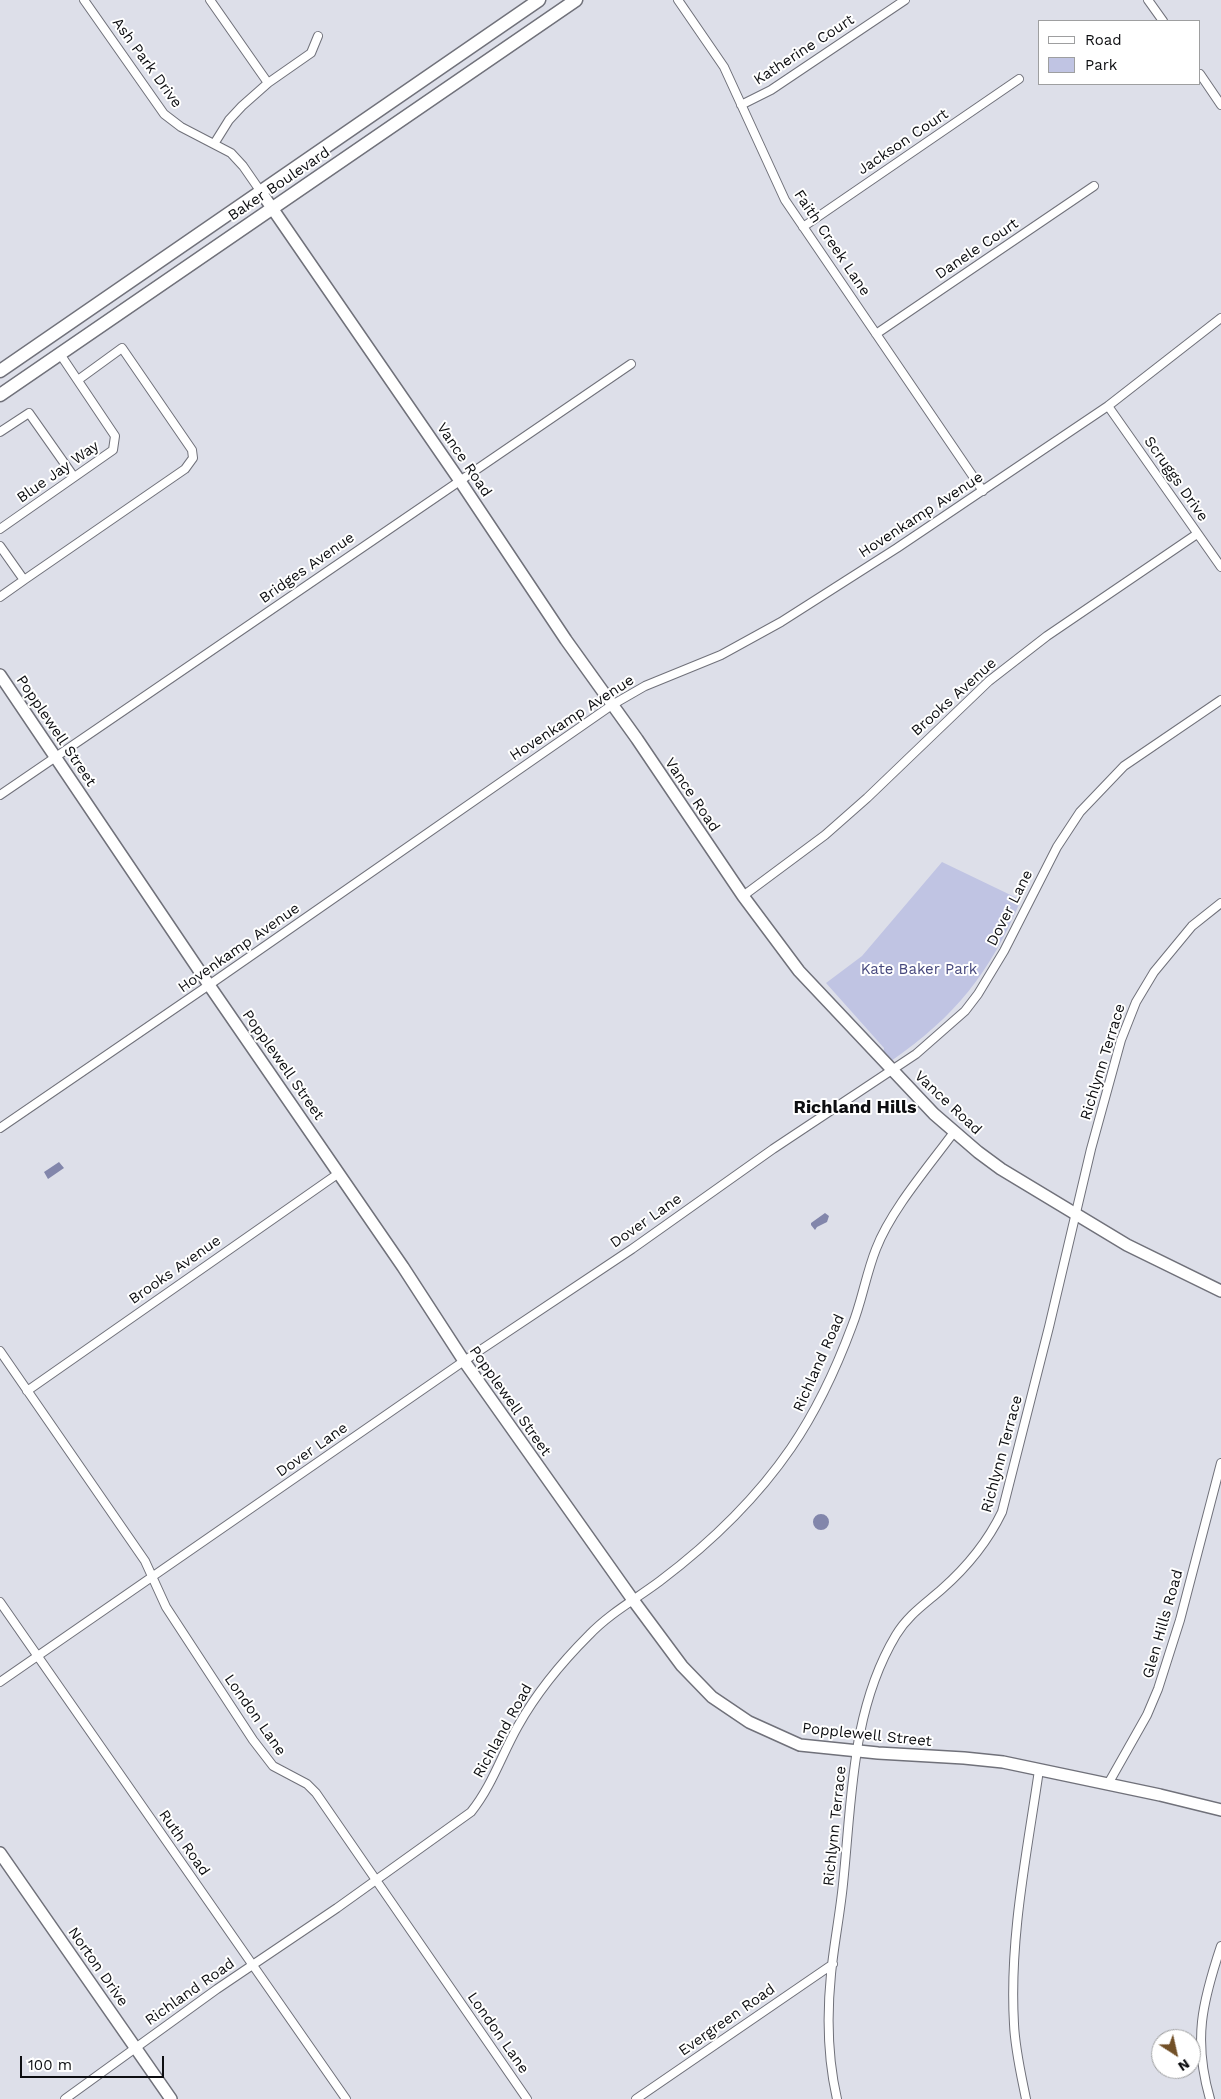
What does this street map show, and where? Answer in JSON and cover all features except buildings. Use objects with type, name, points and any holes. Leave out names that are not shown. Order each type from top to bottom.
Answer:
[{"type":"main road","name":"Baker Boulevard","points":[[0,371],[539,0]]},
{"type":"main road","name":"Baker Boulevard","points":[[0,395],[576,0]]},
{"type":"street","name":"Ash Park Drive","points":[[84,0],[164,114],[181,127],[231,153],[261,192]]},
{"type":"street","points":[[210,0],[268,83]]},
{"type":"street","name":"Faith Creek Lane","points":[[678,0],[724,67],[785,200],[983,491]]},
{"type":"street","name":"Katherine Court","points":[[741,105],[771,90],[905,0]]},
{"type":"street","points":[[1148,0],[1162,20]]},
{"type":"street","points":[[214,144],[229,120],[268,83],[310,53],[318,36]]},
{"type":"street","points":[[1201,75],[1221,105]]},
{"type":"street","name":"Jackson Court","points":[[803,227],[1019,79]]},
{"type":"street","name":"Danele Court","points":[[876,334],[1094,186]]},
{"type":"street","name":"Vance Road","points":[[261,192],[460,481],[566,640],[743,896],[799,972],[892,1071],[954,1132],[1001,1168],[1166,1266],[1221,1291]]},
{"type":"street","name":"Hovenkamp Avenue","points":[[0,1128],[209,986],[612,706],[645,686],[721,655],[781,622],[889,554],[1108,406],[1221,318]]},
{"type":"street","points":[[0,597],[185,469],[193,458],[192,450],[122,348],[78,380]]},
{"type":"street","name":"Blue Jay Way","points":[[0,529],[113,450],[115,436],[60,354]]},
{"type":"street","name":"Bridges Avenue","points":[[0,795],[631,364]]},
{"type":"street","name":"Scruggs Drive","points":[[1108,406],[1221,567]]},
{"type":"street","points":[[0,432],[29,413],[74,477]]},
{"type":"street","name":"Brooks Avenue","points":[[743,896],[825,835],[867,798],[989,681],[1047,636],[1197,534]]},
{"type":"street","points":[[0,546],[24,580]]},
{"type":"street","name":"Popplewell Street","points":[[0,675],[209,986],[403,1267],[464,1361],[632,1600],[682,1666],[712,1698],[749,1722],[800,1745],[1003,1762],[1221,1810]]},
{"type":"street","name":"Dover Lane","points":[[0,1682],[464,1361],[632,1249],[773,1149],[916,1054],[965,1012],[978,994],[1004,951],[1057,847],[1080,812],[1130,762],[1221,700]]},
{"type":"street","name":"Richlynn Terrace","points":[[837,2099],[832,2068],[830,2016],[832,1964],[838,1925],[856,1750],[864,1710],[877,1672],[897,1634],[918,1608],[942,1590],[971,1561],[986,1541],[1002,1512],[1091,1149],[1121,1040],[1136,1002],[1154,972],[1192,926],[1221,903]]},
{"type":"street","name":"Richland Road","points":[[65,2099],[253,1964],[472,1812],[480,1801],[518,1726],[544,1685],[607,1618],[688,1559],[724,1527],[770,1476],[790,1450],[822,1398],[852,1325],[880,1241],[906,1197],[954,1132]]},
{"type":"street","name":"Brooks Avenue","points":[[27,1391],[339,1173]]},
{"type":"street","name":"London Lane","points":[[0,1351],[145,1561],[166,1607],[252,1740],[273,1766],[307,1784],[316,1793],[527,2099]]},
{"type":"street","name":"Glen Hills Road","points":[[1108,1784],[1147,1715],[1158,1689],[1180,1620],[1221,1463]]},
{"type":"street","name":"Ruth Road","points":[[0,1602],[346,2099]]},
{"type":"street","points":[[1026,2099],[1014,2024],[1014,1970],[1021,1895],[1039,1770]]},
{"type":"street","name":"Norton Drive","points":[[0,1853],[171,2099]]},
{"type":"street","points":[[1210,2099],[1201,2048],[1201,2019],[1208,1987],[1221,1946]]},
{"type":"street","name":"Evergreen Road","points":[[636,2099],[832,1964]]},
{"type":"green space","name":"Kate Baker Park","points":[[942,862],[1021,900],[996,950],[969,991],[935,1027],[891,1061],[883,1055],[884,1048],[826,983],[862,956]]},
{"type":"shaded area","points":[[59,1162],[64,1168],[48,1179],[44,1172]]},
{"type":"shaded area","points":[[825,1213],[829,1216],[827,1222],[815,1230],[811,1223]]},
{"type":"shaded area","points":[[821,1514],[829,1522],[821,1530],[813,1522]]},
{"type":"district","name":"Richland Hills","points":[[855,1108]]}]
